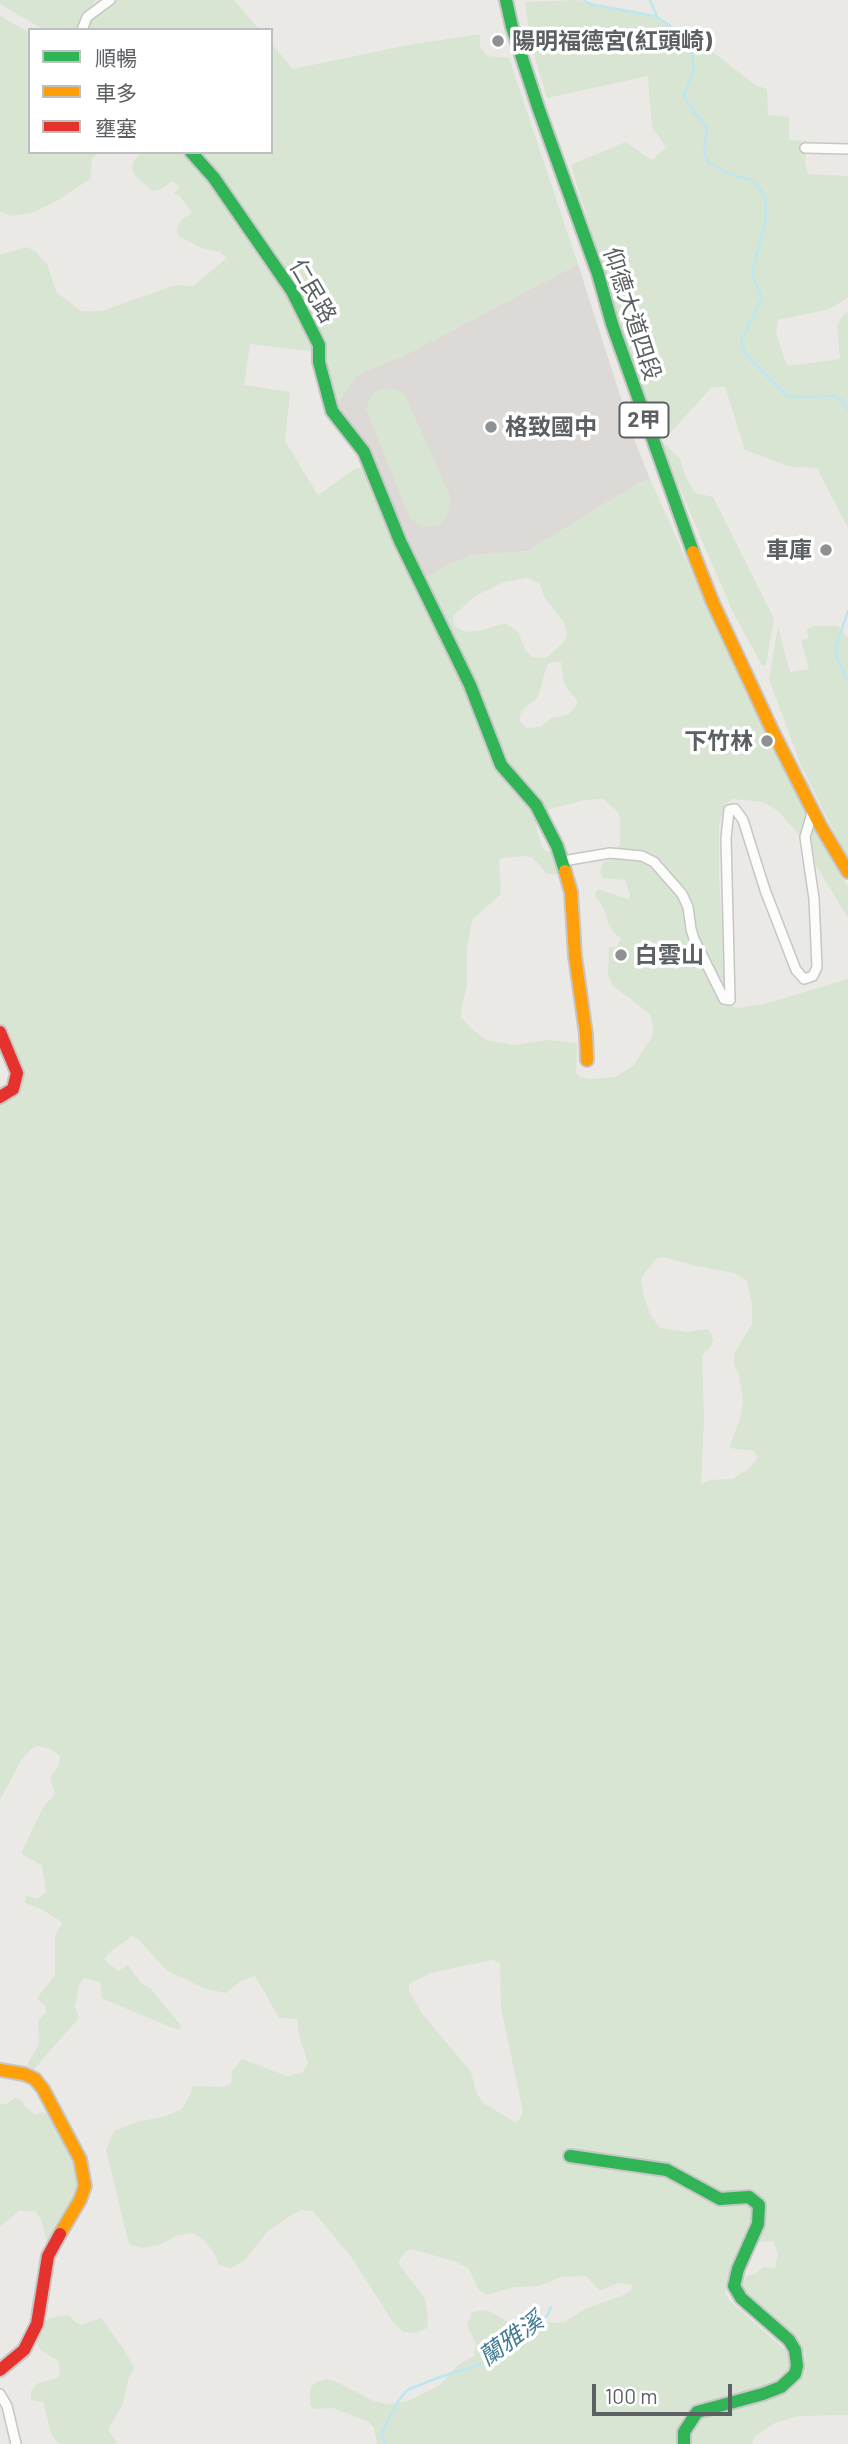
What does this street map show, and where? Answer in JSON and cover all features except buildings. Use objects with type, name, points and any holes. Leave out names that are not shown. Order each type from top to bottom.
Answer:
[{"type":"street","points":[[83,28],[87,17],[110,0]]},
{"type":"street","name":"仰德大道四段","points":[[506,0],[527,73],[598,274],[612,324],[662,471],[713,603],[773,732],[820,825],[848,872]]},
{"type":"street","points":[[805,148],[848,149]]},
{"type":"street","name":"仁民路","points":[[193,154],[214,178],[292,290],[319,345],[319,362],[332,411],[364,452],[400,541],[470,685],[501,765],[536,805],[563,861],[573,908],[575,956],[587,1060]]},
{"type":"street","points":[[563,861],[610,853],[642,856],[654,862],[682,894],[688,907],[694,939],[724,999],[730,1000],[727,813],[731,808],[735,809],[743,820],[765,890],[796,970],[804,979],[813,976],[817,967],[814,899],[805,837],[813,810]]},
{"type":"street","points":[[0,1032],[17,1073],[13,1089],[0,1097]]},
{"type":"street","points":[[0,2070],[24,2074],[35,2079],[43,2088],[80,2159],[85,2186],[80,2200],[48,2256],[37,2324],[24,2350],[0,2370]]},
{"type":"street","points":[[570,2156],[667,2171],[720,2199],[749,2197],[759,2205],[758,2224],[738,2269],[734,2286],[741,2298],[789,2340],[795,2350],[795,2374],[781,2386],[763,2394],[697,2412],[684,2432],[684,2444]]},
{"type":"street","points":[[0,2394],[7,2406],[16,2444]]},
{"type":"shaded area","name":"格致國中","points":[[578,264],[634,439],[650,479],[634,486],[528,551],[474,555],[425,578],[387,493],[337,404],[357,375],[409,353]]},
{"type":"green space","points":[[0,0],[96,0],[77,28],[41,28],[0,4]]},
{"type":"green space","points":[[117,0],[234,0],[258,28],[88,28],[91,19]]},
{"type":"green space","points":[[577,0],[652,14],[717,55],[755,85],[767,89],[768,115],[789,117],[789,140],[807,141],[805,162],[808,174],[848,176],[848,297],[830,309],[778,320],[776,334],[787,366],[840,359],[837,327],[842,316],[848,311],[848,528],[817,468],[791,467],[745,450],[725,387],[712,387],[670,433],[652,429],[571,165],[625,142],[652,160],[666,147],[652,127],[648,76],[547,98],[530,41],[525,2]]},
{"type":"green space","points":[[0,16],[28,32],[28,154],[96,154],[92,159],[90,179],[55,202],[31,213],[11,216],[0,211]]},
{"type":"green space","points":[[480,34],[480,47],[487,56],[509,58],[578,264],[409,353],[358,375],[337,404],[326,408],[316,352],[250,344],[244,385],[290,392],[285,441],[318,495],[356,468],[366,467],[387,493],[425,577],[474,555],[528,551],[634,486],[650,479],[747,695],[848,887],[848,918],[803,839],[778,811],[763,802],[733,799],[725,804],[719,827],[719,874],[726,1005],[738,1008],[768,1003],[848,979],[848,2415],[798,2416],[775,2423],[755,2436],[752,2444],[377,2444],[374,2427],[367,2421],[333,2408],[315,2409],[310,2405],[310,2388],[316,2382],[326,2379],[374,2401],[388,2404],[405,2402],[439,2386],[458,2365],[474,2356],[476,2344],[467,2325],[472,2312],[487,2310],[519,2328],[531,2329],[547,2322],[563,2323],[587,2308],[631,2291],[632,2285],[618,2283],[600,2291],[586,2276],[561,2277],[539,2286],[514,2287],[487,2295],[478,2289],[469,2269],[454,2261],[411,2249],[405,2252],[398,2263],[425,2299],[428,2318],[427,2328],[417,2333],[403,2332],[392,2321],[352,2258],[313,2211],[301,2210],[288,2217],[268,2231],[244,2261],[231,2268],[219,2265],[216,2256],[203,2239],[192,2233],[178,2235],[159,2245],[141,2248],[129,2244],[106,2150],[114,2131],[182,2109],[193,2086],[222,2087],[231,2084],[232,2071],[242,2059],[287,2076],[303,2072],[308,2063],[297,2019],[279,2018],[255,1976],[241,1981],[226,1993],[206,1989],[166,1970],[140,1941],[132,1936],[104,1959],[118,1971],[128,1965],[182,2027],[178,2030],[102,1998],[100,1982],[84,1978],[79,1985],[75,2007],[79,2018],[33,2070],[25,2068],[39,2044],[38,2020],[46,2013],[45,2006],[37,1998],[55,1975],[55,1937],[62,1922],[25,1903],[26,1896],[38,1899],[46,1892],[42,1865],[21,1854],[43,1807],[55,1794],[50,1778],[59,1764],[60,1756],[51,1749],[37,1746],[30,1750],[21,1760],[0,1800],[0,1098],[17,1089],[0,1028],[0,255],[27,247],[35,251],[47,264],[57,293],[81,311],[102,311],[175,285],[193,286],[227,258],[220,252],[201,248],[179,236],[177,229],[182,219],[192,213],[179,195],[173,194],[180,187],[172,181],[161,189],[152,191],[135,175],[133,162],[139,154],[273,154],[273,45],[293,69],[408,45]],"holes":[[[527,578],[540,584],[544,597],[564,622],[567,635],[564,642],[546,658],[533,657],[526,651],[518,632],[505,623],[465,632],[454,625],[453,616],[475,596],[504,582]],[[561,662],[564,684],[578,702],[567,715],[551,718],[540,727],[526,728],[520,721],[520,715],[523,709],[538,697],[547,665]],[[603,799],[620,817],[620,844],[603,863],[600,872],[603,878],[625,880],[630,895],[628,899],[598,889],[595,895],[604,909],[609,925],[621,938],[617,947],[609,947],[608,975],[613,986],[650,1014],[653,1025],[652,1037],[634,1065],[616,1077],[591,1079],[580,1077],[576,1073],[577,1043],[549,1040],[513,1045],[486,1040],[461,1017],[467,986],[467,949],[472,920],[501,894],[499,860],[525,856],[533,858],[547,874],[554,875],[563,870],[556,853],[544,850],[536,827],[550,809],[585,800]],[[664,1257],[734,1273],[747,1281],[752,1304],[752,1324],[734,1354],[743,1402],[729,1448],[754,1451],[758,1458],[747,1470],[732,1479],[710,1480],[701,1484],[704,1419],[702,1356],[713,1341],[711,1332],[707,1329],[687,1332],[660,1328],[650,1314],[641,1280],[657,1258]],[[492,1960],[500,1963],[501,2008],[523,2112],[515,2122],[483,2103],[476,2092],[471,2072],[421,2012],[409,1990],[409,1984],[430,1973]],[[773,2241],[778,2253],[775,2268],[763,2267],[755,2274],[746,2276],[741,2287],[746,2300],[800,2344],[805,2355],[799,2377],[791,2355],[725,2294],[727,2279],[743,2244]]]},
{"type":"green space","points":[[380,389],[393,389],[404,393],[451,498],[448,514],[440,524],[423,528],[410,518],[366,409],[371,396]]},
{"type":"green space","points":[[663,442],[680,459],[695,493],[713,497],[774,619],[766,664],[762,666],[732,610],[661,445]]},
{"type":"green space","points":[[813,626],[838,626],[848,638],[848,860],[800,763],[769,679],[778,627],[790,672],[809,669],[801,640],[808,639],[807,629]]},
{"type":"green space","points":[[15,2098],[21,2100],[25,2107],[36,2115],[42,2112],[47,2114],[73,2157],[81,2187],[48,2246],[41,2219],[35,2211],[19,2211],[0,2227],[0,2104],[7,2104]]},
{"type":"green space","points":[[70,2316],[82,2325],[101,2318],[134,2368],[128,2380],[123,2403],[108,2430],[118,2444],[59,2444],[52,2436],[43,2402],[31,2400],[31,2391],[38,2383],[58,2378],[58,2361],[42,2351],[36,2338],[48,2319]]},
{"type":"waterway","points":[[584,0],[591,5],[655,16]]},
{"type":"waterway","points":[[650,0],[657,17],[678,31],[691,50],[694,69],[684,95],[707,129],[704,152],[709,163],[729,174],[754,181],[766,198],[766,218],[752,274],[762,298],[741,341],[746,355],[788,397],[836,396],[848,410]]},
{"type":"waterway","points":[[848,611],[835,649],[848,681]]},
{"type":"waterway","name":"蘭雅溪","points":[[385,2444],[382,2432],[407,2390],[481,2364],[518,2333],[547,2316],[551,2307]]},
{"type":"traffic: fast","points":[[506,0],[538,107],[693,552]]},
{"type":"traffic: fast","points":[[193,154],[214,178],[292,291],[319,345],[319,362],[332,411],[364,452],[400,541],[470,685],[501,765],[536,805],[557,846],[565,871]]},
{"type":"traffic: fast","points":[[570,2156],[667,2170],[720,2199],[749,2197],[759,2205],[758,2224],[738,2269],[734,2286],[741,2298],[789,2340],[795,2350],[795,2374],[781,2387],[763,2394],[697,2412],[684,2432],[684,2444]]},
{"type":"traffic: slow","points":[[693,552],[713,603],[773,732],[820,825],[848,872]]},
{"type":"traffic: slow","points":[[565,871],[571,892],[587,1060]]},
{"type":"traffic: slow","points":[[0,2070],[24,2074],[35,2079],[80,2159],[85,2186],[60,2234]]},
{"type":"traffic: jam","points":[[0,1032],[17,1073],[13,1089],[0,1097]]},
{"type":"traffic: jam","points":[[0,2370],[24,2350],[37,2324],[48,2256],[60,2234]]},
{"type":"place","name":"陽明福德宮(紅頭崎)","points":[[498,41]]},
{"type":"place","name":"格致國中","points":[[491,427]]},
{"type":"place","name":"車庫","points":[[826,550]]},
{"type":"place","name":"下竹林","points":[[767,741]]},
{"type":"place","name":"白雲山","points":[[621,955]]}]
